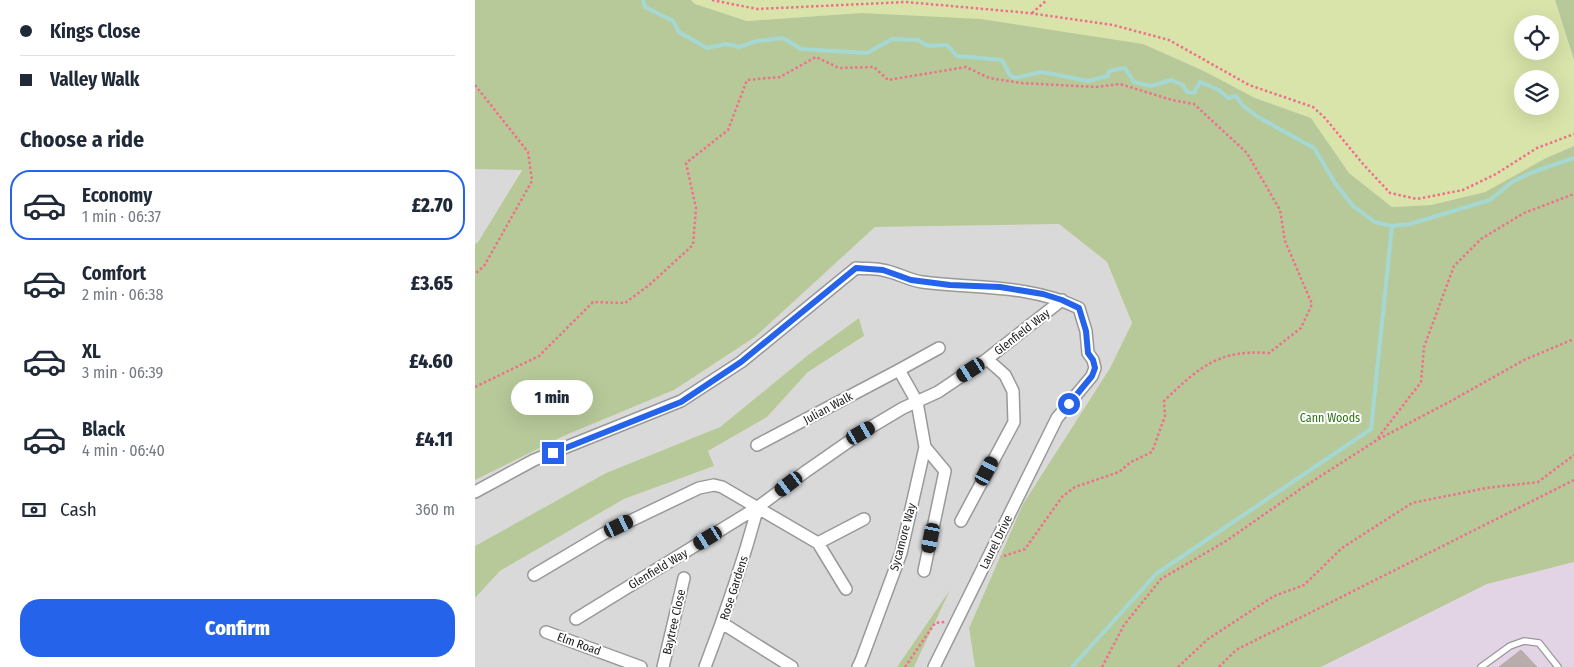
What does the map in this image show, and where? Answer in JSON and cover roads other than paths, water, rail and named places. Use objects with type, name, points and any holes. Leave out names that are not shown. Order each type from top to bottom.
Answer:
[{"type":"street","points":[[475,492],[534,460],[681,402],[741,362],[856,268],[883,270],[911,280],[950,285],[1000,287],[1043,294],[1062,300]]},
{"type":"street","name":"Glenfield Way","points":[[576,619],[758,508],[861,433],[937,392],[987,359],[1062,300]]},
{"type":"street","name":"Laurel Drive","points":[[934,667],[1057,418],[1092,376],[1095,368],[1093,360],[1088,353],[1086,331],[1079,308],[1062,300]]},
{"type":"street","name":"Julian Walk","points":[[757,445],[939,348]]},
{"type":"street","points":[[961,521],[1014,422],[1013,391],[1005,375],[987,359]]},
{"type":"street","points":[[899,370],[917,402]]},
{"type":"street","name":"Sycamore Way","points":[[858,667],[901,553],[925,447],[917,402]]},
{"type":"street","points":[[924,571],[945,471],[925,447]]},
{"type":"street","points":[[535,575],[603,534],[699,488],[714,484],[737,495],[818,543],[845,589]]},
{"type":"street","name":"Rose Gardens","points":[[705,667],[747,548],[758,508]]},
{"type":"street","points":[[818,543],[864,519]]},
{"type":"street","name":"Baytree Close","points":[[663,667],[684,578]]},
{"type":"street","points":[[722,623],[791,667]]},
{"type":"street","name":"Elm Road","points":[[546,632],[641,667]]},
{"type":"lane","points":[[1481,667],[1510,646],[1524,641],[1539,643],[1558,667]]},
{"type":"waterway","points":[[643,0],[645,7],[673,21],[679,32],[707,48],[726,44],[739,47],[757,41],[783,38],[801,49],[867,53],[892,39],[918,40],[928,46],[947,45],[957,56],[1002,60],[1010,75],[1015,78],[1042,72],[1088,81],[1108,76],[1109,71],[1125,68],[1134,82],[1151,86],[1171,80],[1183,85],[1187,92],[1194,93],[1200,82],[1219,90],[1228,98],[1236,96],[1242,105],[1258,117],[1314,148],[1335,183],[1353,206],[1375,222],[1392,226],[1410,224],[1490,200],[1512,182],[1533,172],[1574,158]]},
{"type":"waterway","points":[[1072,667],[1156,574],[1371,429],[1392,226]]},
{"type":"park label","name":"Cann Woods","points":[[1330,418]]}]
